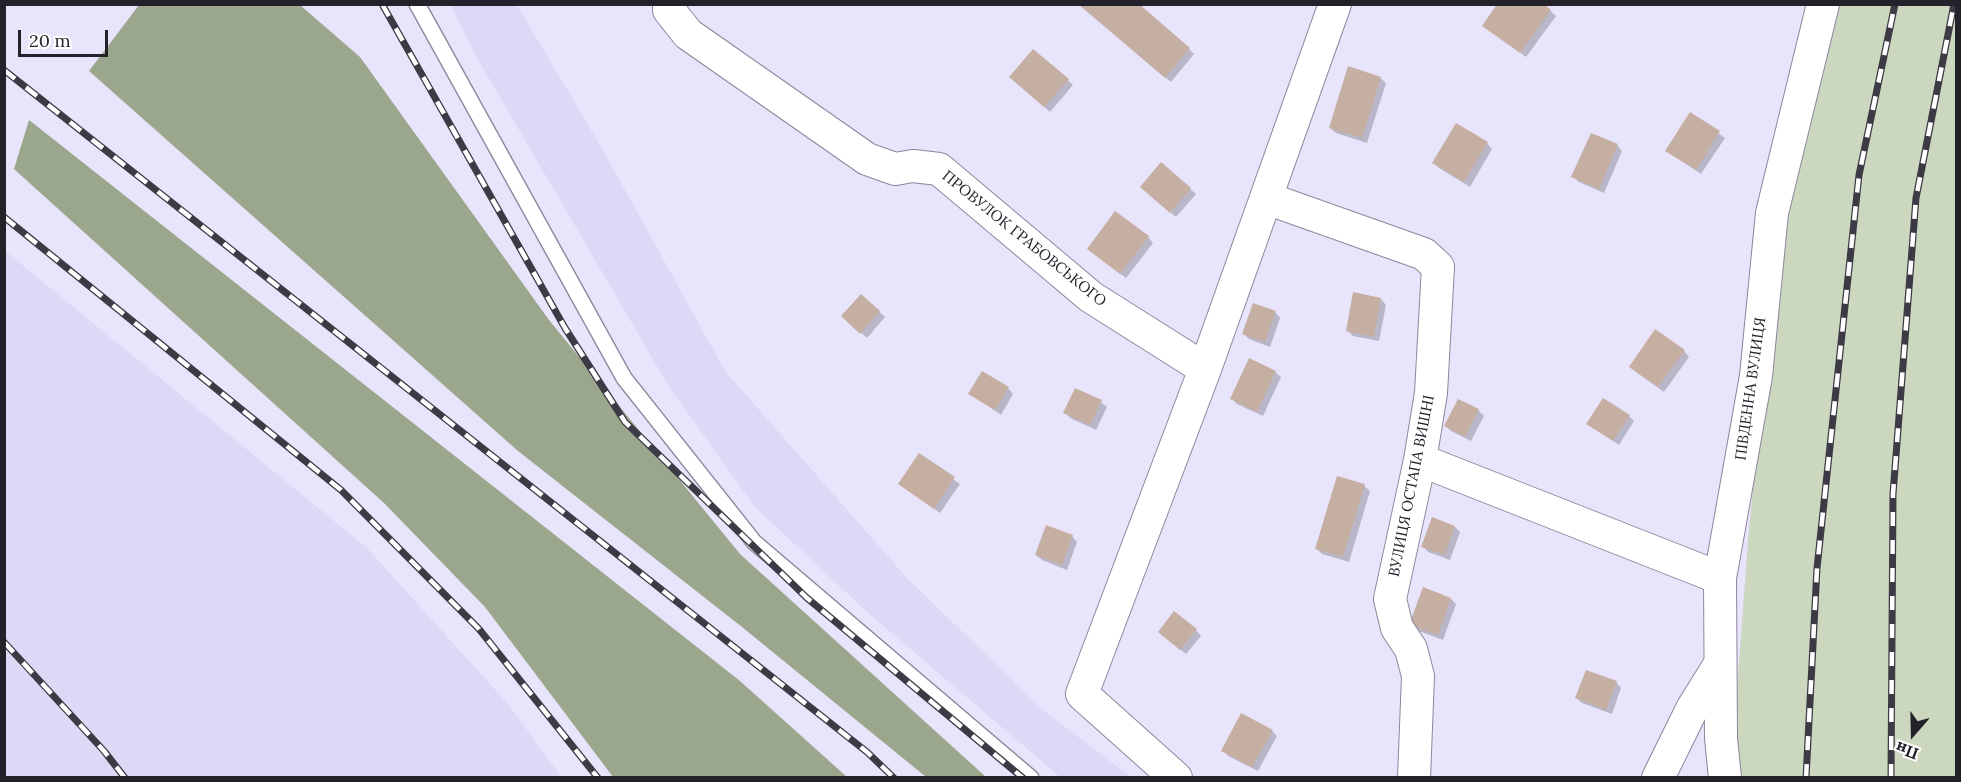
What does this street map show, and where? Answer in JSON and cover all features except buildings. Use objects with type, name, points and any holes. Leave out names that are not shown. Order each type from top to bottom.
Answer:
[{"type":"street","name":"ПРОВУЛОК ГРАБОВСЬКОГО","points":[[669,4],[669,10],[688,34],[867,159],[895,169],[914,166],[939,169],[1091,297],[1205,369]]},
{"type":"street","points":[[1176,777],[1082,694],[1205,369],[1335,4]]},
{"type":"street","name":"ПІВДЕННА ВУЛИЦЯ","points":[[1725,777],[1720,738],[1720,578],[1756,376],[1772,213],[1823,4]]},
{"type":"street","name":"ВУЛИЦЯ ОСТАПА ВИШНІ","points":[[1266,198],[1424,254],[1438,267],[1431,393],[1420,460],[1390,599],[1397,628],[1411,649],[1418,676],[1414,777]]},
{"type":"street","points":[[1420,460],[1720,578]]},
{"type":"street","points":[[1658,777],[1692,709],[1720,664]]},
{"type":"lane","points":[[417,4],[624,378],[754,542],[1031,777]]},
{"type":"shaded area","points":[[451,5],[517,5],[604,152],[725,371],[907,578],[1044,711],[1131,777],[1060,777],[866,611],[754,506],[668,385],[473,51]]},
{"type":"shaded area","points":[[4,250],[367,548],[509,705],[561,777],[5,777]]},
{"type":"green space","points":[[139,5],[300,5],[360,57],[549,320],[740,554],[986,777],[926,777],[742,627],[518,451],[89,71]]},
{"type":"green space","points":[[1829,5],[1956,5],[1956,777],[1732,778],[1749,529],[1780,218]]},
{"type":"green space","points":[[29,120],[740,681],[847,777],[613,777],[485,607],[384,503],[14,169]]},
{"type":"railway","points":[[382,4],[565,328],[625,422],[807,598],[1023,778]]},
{"type":"railway","points":[[1806,778],[1817,568],[1859,175],[1895,4]]},
{"type":"railway","points":[[1891,778],[1893,494],[1916,198],[1954,4]]},
{"type":"railway","points":[[4,70],[867,752],[894,778]]},
{"type":"railway","points":[[4,217],[341,490],[479,629],[598,778]]},
{"type":"railway","points":[[4,642],[104,751],[125,778]]}]
